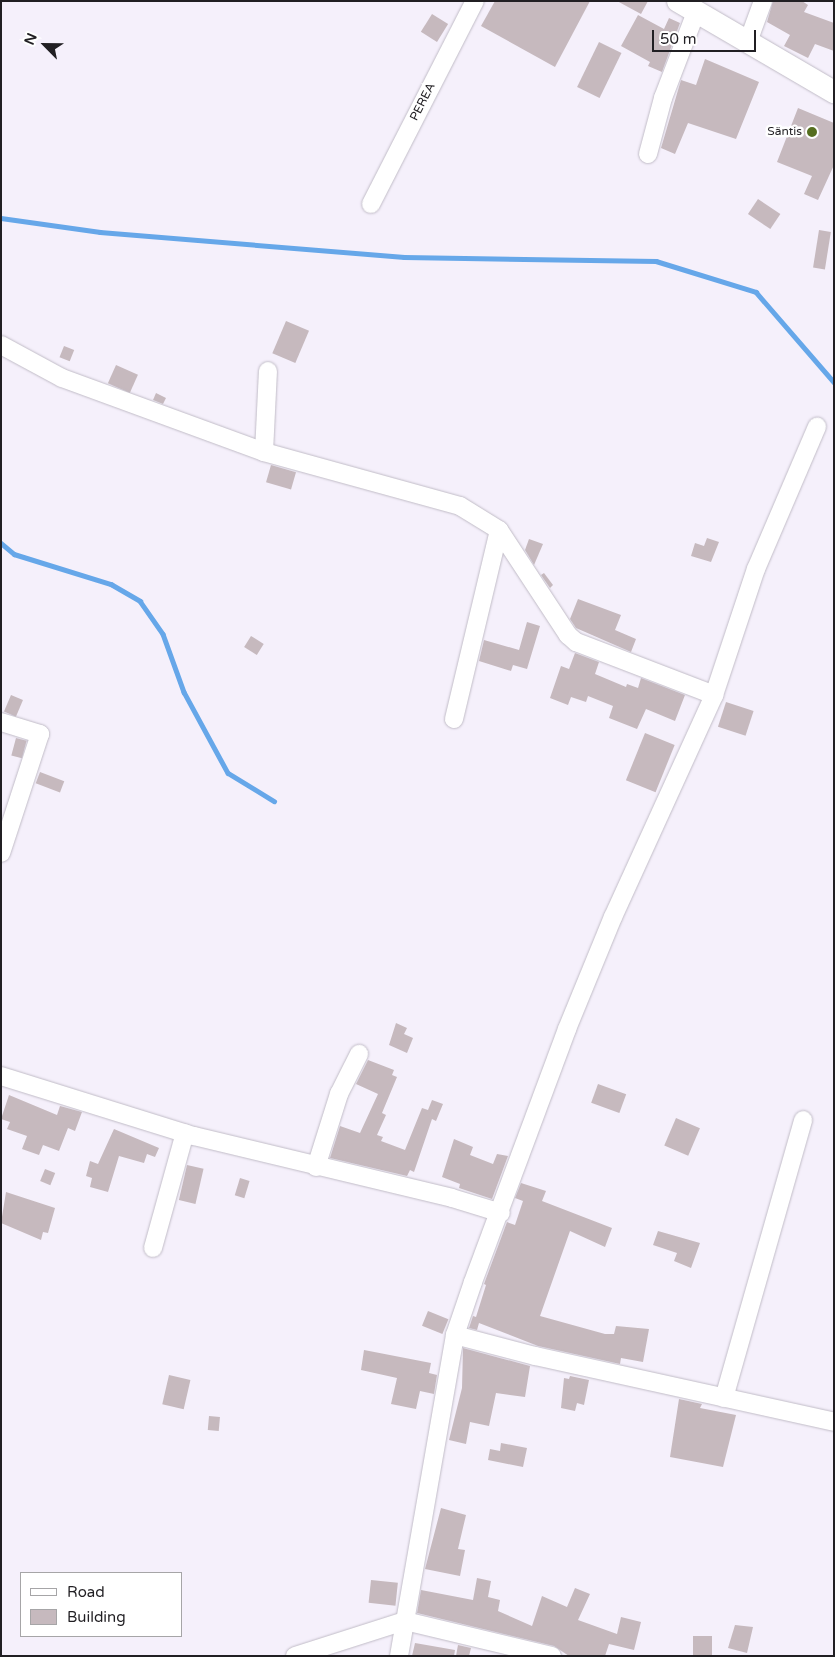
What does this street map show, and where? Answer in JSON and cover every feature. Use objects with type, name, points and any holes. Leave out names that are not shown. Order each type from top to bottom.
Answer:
[{"type":"main road","points":[[687,7],[834,92]]},
{"type":"street","name":"PEREA","points":[[371,204],[475,1]]},
{"type":"street","points":[[748,42],[763,1]]},
{"type":"street","points":[[648,154],[687,7]]},
{"type":"street","points":[[1,345],[62,378],[264,452],[443,498],[499,530],[568,635],[576,642],[714,694]]},
{"type":"street","points":[[264,452],[268,371]]},
{"type":"street","points":[[399,1656],[455,1335],[570,1020],[613,917],[714,694],[756,569],[816,426]]},
{"type":"street","points":[[454,719],[499,530]]},
{"type":"street","points":[[1,722],[40,734],[1,853]]},
{"type":"street","points":[[316,1167],[339,1094],[359,1054]]},
{"type":"street","points":[[1,1076],[185,1133],[500,1213]]},
{"type":"street","points":[[724,1398],[803,1120]]},
{"type":"street","points":[[153,1248],[185,1133]]},
{"type":"street","points":[[455,1335],[834,1422]]},
{"type":"street","points":[[295,1656],[405,1621],[552,1656]]},
{"type":"building","points":[[495,1],[590,1],[555,67],[481,26]]},
{"type":"building","points":[[617,1],[648,1],[641,14]]},
{"type":"building","points":[[773,1],[802,1],[808,5],[804,12],[834,23],[834,51],[815,44],[808,58],[784,46],[790,35],[767,22]]},
{"type":"building","points":[[432,14],[448,24],[437,42],[421,32]]},
{"type":"building","points":[[638,15],[664,29],[669,18],[680,23],[662,72],[648,66],[650,62],[621,46]]},
{"type":"building","points":[[599,42],[621,53],[600,98],[577,87]]},
{"type":"building","points":[[705,59],[759,82],[736,139],[688,123],[675,154],[661,148],[681,80],[696,85]]},
{"type":"building","points":[[798,108],[834,123],[834,165],[818,200],[804,194],[812,176],[777,162]]},
{"type":"building","points":[[758,199],[780,214],[770,229],[748,214]]},
{"type":"building","points":[[819,230],[831,232],[825,269],[813,268]]},
{"type":"building","points":[[286,321],[309,331],[295,363],[272,353]]},
{"type":"building","points":[[64,346],[74,350],[70,361],[60,357]]},
{"type":"building","points":[[116,365],[138,375],[130,393],[108,383]]},
{"type":"building","points":[[156,393],[166,398],[163,404],[153,400]]},
{"type":"building","points":[[271,465],[296,472],[291,489],[266,482]]},
{"type":"building","points":[[707,538],[719,542],[711,562],[691,556],[695,543],[704,546]]},
{"type":"building","points":[[529,539],[543,544],[534,565],[525,550]]},
{"type":"building","points":[[544,573],[553,585],[550,588],[541,575]]},
{"type":"building","points":[[578,599],[621,615],[615,630],[636,639],[631,652],[576,628],[570,619]]},
{"type":"building","points":[[527,622],[540,626],[527,669],[513,665],[511,671],[479,661],[484,640],[519,650]]},
{"type":"building","points":[[251,636],[264,644],[257,655],[244,647]]},
{"type":"building","points":[[575,653],[599,662],[595,674],[626,687],[627,684],[638,688],[641,678],[685,695],[675,721],[646,709],[637,729],[609,718],[613,706],[588,696],[586,702],[571,697],[568,705],[550,698],[561,666],[569,669]]},
{"type":"building","points":[[11,695],[23,700],[16,717],[4,712]]},
{"type":"building","points":[[726,702],[754,711],[746,736],[718,727]]},
{"type":"building","points":[[645,733],[675,745],[656,792],[626,780]]},
{"type":"building","points":[[16,738],[27,741],[22,758],[11,755]]},
{"type":"building","points":[[40,772],[64,781],[60,793],[36,783]]},
{"type":"building","points":[[396,1023],[407,1028],[404,1034],[413,1038],[407,1053],[389,1045]]},
{"type":"building","points":[[368,1060],[394,1070],[392,1075],[397,1077],[382,1113],[386,1115],[377,1135],[383,1137],[381,1141],[405,1150],[422,1108],[428,1110],[432,1100],[443,1104],[436,1121],[432,1119],[414,1172],[410,1170],[407,1176],[330,1158],[340,1126],[360,1133],[378,1094],[356,1084]]},
{"type":"building","points":[[598,1084],[626,1094],[619,1113],[591,1103]]},
{"type":"building","points":[[9,1095],[57,1115],[60,1106],[82,1112],[75,1131],[68,1128],[59,1151],[43,1145],[39,1155],[22,1149],[27,1136],[7,1129],[10,1122],[1,1119]]},
{"type":"building","points":[[676,1118],[700,1128],[688,1156],[664,1146]]},
{"type":"building","points":[[114,1129],[159,1148],[155,1157],[147,1154],[144,1163],[119,1156],[108,1192],[90,1187],[92,1178],[86,1176],[90,1161],[98,1164]]},
{"type":"building","points":[[454,1139],[473,1147],[470,1155],[493,1164],[497,1154],[508,1156],[492,1199],[459,1188],[460,1184],[442,1177]]},
{"type":"building","points":[[187,1165],[204,1169],[195,1204],[179,1200]]},
{"type":"building","points":[[45,1169],[55,1173],[50,1185],[40,1181]]},
{"type":"building","points":[[240,1178],[250,1181],[244,1198],[235,1195]]},
{"type":"building","points":[[521,1183],[546,1191],[542,1201],[612,1228],[605,1247],[570,1231],[540,1316],[605,1334],[614,1334],[616,1326],[649,1329],[643,1362],[621,1358],[620,1364],[538,1346],[479,1323],[477,1330],[469,1328],[473,1316],[476,1317],[486,1285],[484,1284],[507,1222],[515,1225],[523,1201],[515,1198]]},
{"type":"building","points":[[6,1192],[55,1208],[48,1233],[43,1232],[41,1240],[1,1223]]},
{"type":"building","points":[[658,1231],[700,1243],[691,1268],[674,1261],[677,1253],[653,1245]]},
{"type":"building","points":[[428,1311],[448,1319],[442,1334],[422,1326]]},
{"type":"building","points":[[463,1348],[530,1366],[525,1397],[496,1393],[489,1426],[470,1422],[466,1444],[449,1440],[462,1388]]},
{"type":"building","points":[[364,1350],[431,1363],[429,1373],[437,1375],[434,1394],[420,1391],[416,1409],[391,1404],[397,1378],[361,1370]]},
{"type":"building","points":[[169,1375],[190,1380],[184,1409],[162,1404]]},
{"type":"building","points":[[570,1376],[589,1380],[584,1405],[577,1403],[575,1411],[561,1408],[564,1378],[569,1379]]},
{"type":"building","points":[[679,1399],[702,1404],[700,1408],[736,1415],[723,1467],[670,1457]]},
{"type":"building","points":[[209,1416],[220,1417],[219,1431],[208,1430]]},
{"type":"building","points":[[501,1443],[527,1448],[523,1467],[488,1460],[490,1449],[500,1451]]},
{"type":"building","points":[[441,1508],[466,1515],[458,1549],[465,1550],[460,1576],[425,1569]]},
{"type":"building","points":[[477,1578],[491,1581],[488,1597],[500,1600],[498,1611],[532,1626],[542,1596],[567,1607],[575,1588],[590,1594],[578,1620],[617,1634],[621,1617],[641,1622],[634,1650],[609,1644],[605,1656],[569,1656],[554,1646],[417,1613],[421,1590],[473,1600]]},
{"type":"building","points":[[371,1580],[398,1583],[395,1606],[369,1603]]},
{"type":"building","points":[[735,1625],[753,1627],[747,1653],[728,1648]]},
{"type":"building","points":[[693,1636],[712,1636],[712,1656],[693,1656]]},
{"type":"building","points":[[415,1643],[455,1650],[454,1656],[412,1656]]},
{"type":"building","points":[[458,1645],[471,1648],[469,1656],[456,1656]]},
{"type":"waterway","points":[[1,218],[100,232],[404,257],[656,261],[756,292],[834,382]]},
{"type":"waterway","points":[[1,543],[14,554],[111,584],[140,601],[163,634],[184,692],[228,773],[274,801]]},
{"type":"place","name":"Säntis","points":[[812,132]]}]
